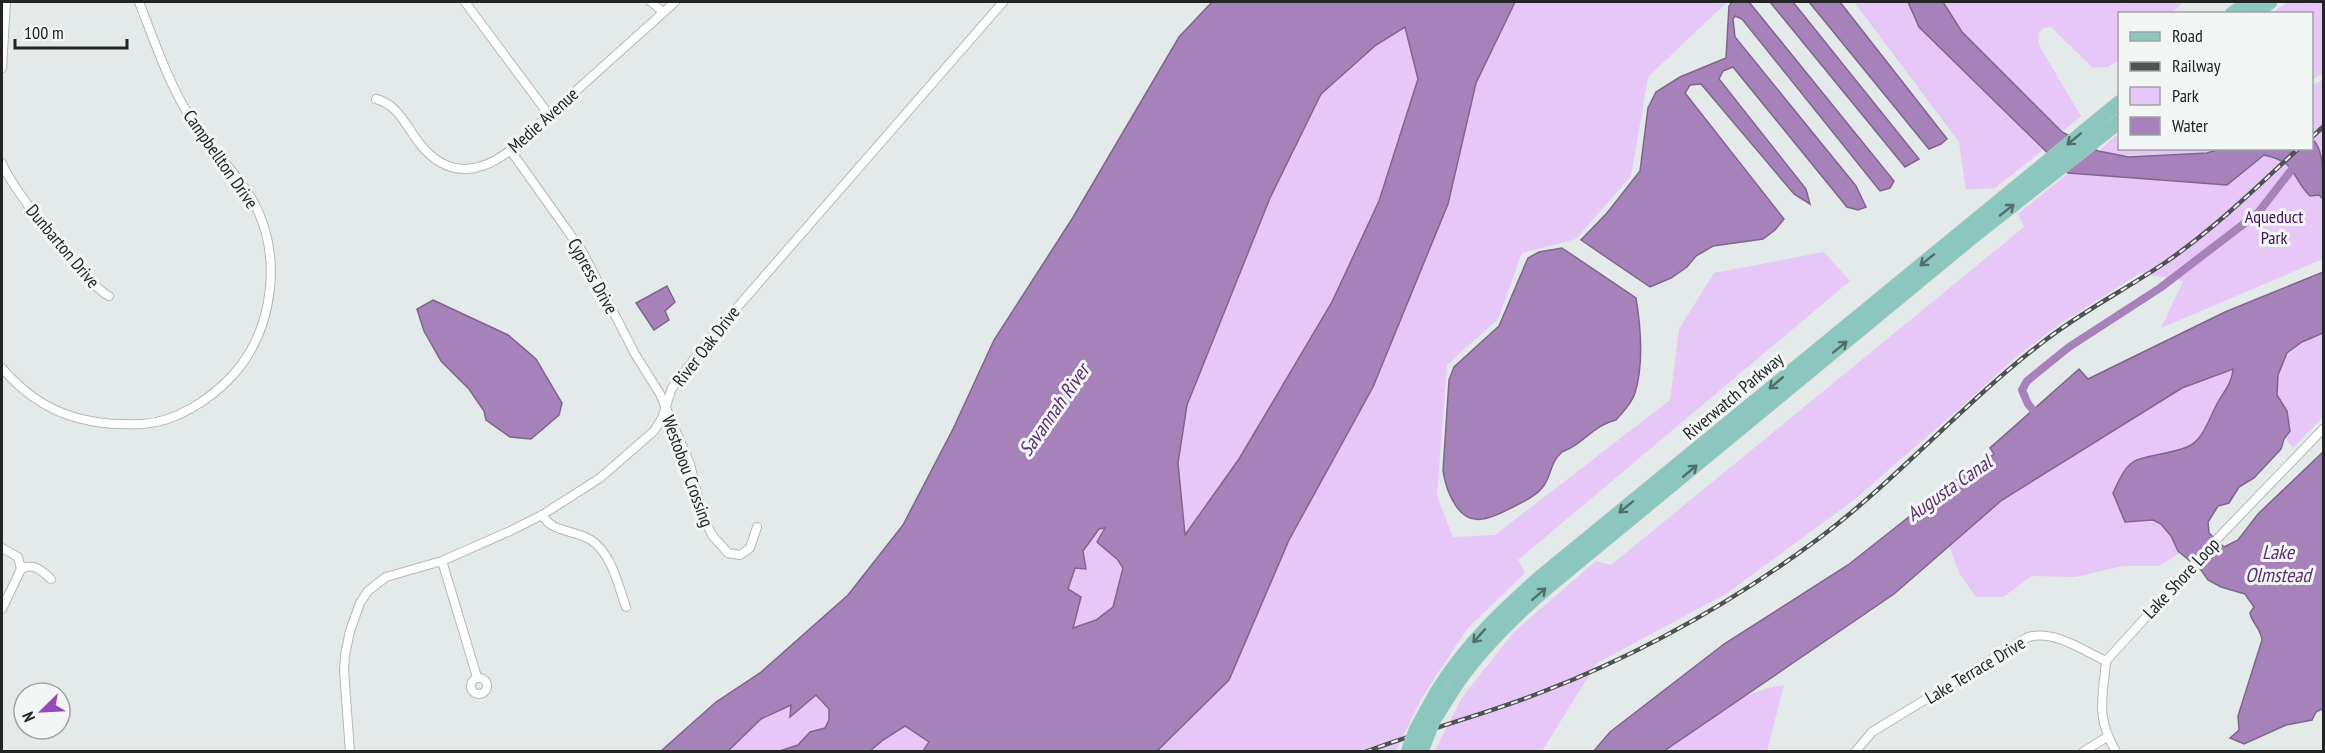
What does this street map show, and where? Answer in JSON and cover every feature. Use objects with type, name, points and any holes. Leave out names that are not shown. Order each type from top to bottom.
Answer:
[{"type":"main road","points":[[2235,12],[2248,2]]},
{"type":"main road","points":[[2256,12],[2270,2]]},
{"type":"main road","name":"Riverwatch Parkway","points":[[1408,752],[1416,730],[1437,692],[1464,653],[1515,599],[2118,104]]},
{"type":"main road","name":"Riverwatch Parkway","points":[[1421,752],[1433,721],[1457,684],[1488,644],[1514,616],[2035,188],[2118,123]]},
{"type":"street","points":[[2,68],[6,2]]},
{"type":"street","name":"Campbellton Drive","points":[[2,368],[38,401],[70,416],[113,426],[153,423],[190,408],[220,388],[237,370],[260,335],[268,302],[270,266],[263,224],[247,192],[202,136],[173,87],[139,2]]},
{"type":"street","points":[[465,2],[549,115]]},
{"type":"street","points":[[651,2],[663,12]]},
{"type":"street","name":"Medie Avenue","points":[[376,99],[391,105],[420,145],[440,163],[456,168],[473,169],[490,163],[511,151],[675,2]]},
{"type":"street","name":"River Oak Drive","points":[[350,752],[344,671],[347,643],[360,603],[368,591],[386,577],[441,561],[542,514],[600,478],[635,450],[654,431],[666,408],[672,388],[708,341],[1003,2]]},
{"type":"street","name":"Cypress Drive","points":[[511,151],[582,251],[666,408]]},
{"type":"street","name":"Dunbarton Drive","points":[[2,164],[14,188],[93,285],[109,296]]},
{"type":"street","name":"Westobou Crossing","points":[[666,408],[690,464],[702,514],[715,541],[728,553],[740,555],[750,548],[757,527]]},
{"type":"street","name":"Lake Shore Loop","points":[[2106,661],[2188,569],[2324,429]]},
{"type":"street","points":[[542,514],[554,528],[584,536],[601,549],[609,561],[626,607]]},
{"type":"street","points":[[2,548],[18,557],[21,569],[2,609]]},
{"type":"street","points":[[441,561],[477,677]]},
{"type":"street","points":[[21,569],[29,566],[37,567],[51,579]]},
{"type":"street","name":"Lake Terrace Drive","points":[[1855,752],[1872,732],[2028,637],[2039,634],[2050,635],[2106,661]]},
{"type":"street","points":[[2106,661],[2101,715],[2107,737],[2116,752]]},
{"type":"street","points":[[2083,752],[2107,737]]},
{"type":"green space","points":[[1515,2],[1727,2],[1648,77],[1631,176],[1576,239],[1522,253],[1498,319],[1447,365],[1437,496],[1453,537],[1495,535],[1670,400],[1679,329],[1714,273],[1824,252],[1850,281],[1518,560],[1525,573],[1467,629],[1421,699],[1396,751],[1157,752],[1229,680],[1289,540],[1448,204],[1476,83]]},
{"type":"green space","points":[[1854,2],[1908,2],[1920,27],[2043,150],[1995,188],[1966,190],[1959,142]]},
{"type":"green space","points":[[1943,2],[2183,2],[2173,12],[2118,12],[2118,61],[2108,67],[2093,68],[2051,27],[2043,28],[2038,33],[2039,44],[2043,52],[2081,116],[2062,132],[1962,32]]},
{"type":"green space","points":[[2288,2],[2323,2],[2323,73],[2313,79],[2313,12],[2273,12]]},
{"type":"green space","points":[[1405,27],[1418,79],[1379,201],[1332,302],[1239,459],[1184,536],[1178,463],[1187,405],[1270,198],[1321,94],[1376,45]]},
{"type":"green space","name":"Aqueduct Park","points":[[2323,80],[2323,115],[2320,118],[2323,116],[2323,259],[2161,328],[2183,281],[2140,273],[2061,323],[2016,357],[1854,500],[1726,594],[1597,663],[1542,751],[1434,752],[1463,696],[1514,632],[1596,561],[1611,565],[2024,227],[2018,214],[2068,173],[2227,185],[2263,155],[2277,158],[2313,150],[2313,85]]},
{"type":"green space","points":[[2118,134],[2118,150],[2218,150],[2161,156],[2098,152]]},
{"type":"green space","points":[[2323,333],[2323,417],[2293,448],[2287,441],[2286,424],[2278,402],[2277,373],[2287,356],[2295,349]]},
{"type":"green space","points":[[2234,369],[2229,383],[2200,436],[2178,451],[2134,461],[2113,493],[2118,505],[2136,522],[2153,522],[2164,527],[2180,553],[2159,566],[2122,566],[2076,577],[2032,576],[2003,597],[1976,597],[1959,573],[1949,546],[2002,500],[2109,433],[2182,388]]},
{"type":"green space","points":[[1106,528],[1097,542],[1118,560],[1123,569],[1113,607],[1096,620],[1072,628],[1068,590],[1075,568],[1085,569],[1083,551],[1100,529]]},
{"type":"green space","points":[[1784,685],[1767,751],[1664,751],[1738,699]]},
{"type":"green space","points":[[816,695],[820,702],[829,709],[829,720],[825,728],[810,732],[798,745],[784,751],[728,752],[761,719],[792,705],[791,716]]},
{"type":"green space","points":[[905,726],[930,742],[923,751],[870,752],[883,740]]},
{"type":"water","name":"Savannah River","points":[[1212,2],[1515,2],[1476,83],[1448,204],[1373,387],[1289,540],[1229,680],[1157,751],[923,751],[929,742],[905,726],[870,751],[780,751],[798,745],[810,732],[825,728],[829,720],[829,709],[816,695],[790,717],[791,705],[761,719],[728,751],[661,751],[716,702],[760,673],[848,595],[903,525],[953,429],[994,340],[1072,219],[1179,37]],"holes":[[[1405,27],[1418,79],[1379,201],[1332,302],[1239,459],[1185,535],[1178,463],[1187,405],[1270,198],[1321,94],[1376,45]],[[1105,528],[1097,542],[1118,560],[1123,568],[1113,607],[1096,620],[1073,628],[1081,597],[1068,589],[1075,568],[1086,569],[1083,551],[1099,529]]]},
{"type":"water","points":[[1732,2],[1749,2],[1894,181],[1890,188],[1880,191],[1742,19],[1735,16],[1733,19],[1735,37],[1856,186],[1866,207],[1858,210],[1847,207],[1733,67],[1723,71],[1719,79],[1806,189],[1810,204],[1794,194],[1701,84],[1690,85],[1685,93],[1784,219],[1763,239],[1713,246],[1696,256],[1687,267],[1671,278],[1650,287],[1581,240],[1607,213],[1640,171],[1648,108],[1656,92],[1680,77],[1726,58],[1729,6]]},
{"type":"water","points":[[1770,2],[1793,2],[1919,159],[1905,167]]},
{"type":"water","points":[[1809,2],[1840,2],[1947,139],[1929,149]]},
{"type":"water","points":[[1908,2],[1943,2],[1962,32],[2062,132],[2098,151],[2129,157],[2207,153],[2217,150],[2313,150],[2313,140],[2321,157],[2323,199],[2319,195],[2310,196],[2283,162],[2264,155],[2227,185],[2068,173],[1919,27]]},
{"type":"water","points":[[1562,248],[1636,298],[1641,346],[1640,370],[1635,393],[1630,404],[1616,420],[1599,427],[1558,456],[1545,484],[1536,494],[1494,516],[1479,520],[1472,519],[1465,516],[1453,501],[1446,487],[1443,471],[1449,380],[1454,367],[1499,326],[1528,258],[1539,252]]},
{"type":"water","points":[[2323,272],[2323,333],[2302,342],[2287,353],[2278,375],[2277,395],[2287,411],[2290,431],[2281,449],[2254,478],[2239,487],[2229,503],[2218,506],[2208,522],[2209,533],[2224,547],[2238,540],[2258,514],[2323,452],[2324,708],[2316,712],[2312,720],[2286,725],[2244,744],[2230,738],[2239,730],[2238,716],[2262,640],[2250,613],[2254,607],[2245,594],[2221,587],[2208,580],[2201,570],[2178,551],[2171,536],[2161,524],[2153,520],[2125,522],[2113,493],[2124,472],[2133,462],[2185,448],[2196,441],[2204,431],[2228,386],[2233,369],[2182,388],[2002,500],[1894,594],[1664,751],[1593,752],[1610,732],[1724,644],[1848,565],[1957,479],[1994,454],[1990,448],[2079,369],[2088,379],[2225,312]]},
{"type":"water","points":[[667,286],[675,302],[665,311],[669,320],[654,330],[636,303]]},
{"type":"water","points":[[433,300],[508,335],[536,359],[562,403],[559,415],[531,439],[510,437],[486,420],[484,411],[469,389],[441,361],[424,331],[417,309]]},
{"type":"waterway","points":[[2040,418],[2028,404],[2022,390],[2027,381],[2069,347],[2160,288],[2258,213],[2303,155],[2297,150]]},
{"type":"railway","points":[[2313,136],[2324,126]]},
{"type":"railway","points":[[1365,752],[1520,700],[1579,677],[1650,644],[1753,584],[1847,516],[1985,390],[2043,342],[2184,249],[2234,208],[2297,150]]},
{"type":"water label","name":"Augusta Canal","points":[[1949,488]]},
{"type":"water label","name":"Lake Olmstead","points":[[2278,564]]}]
